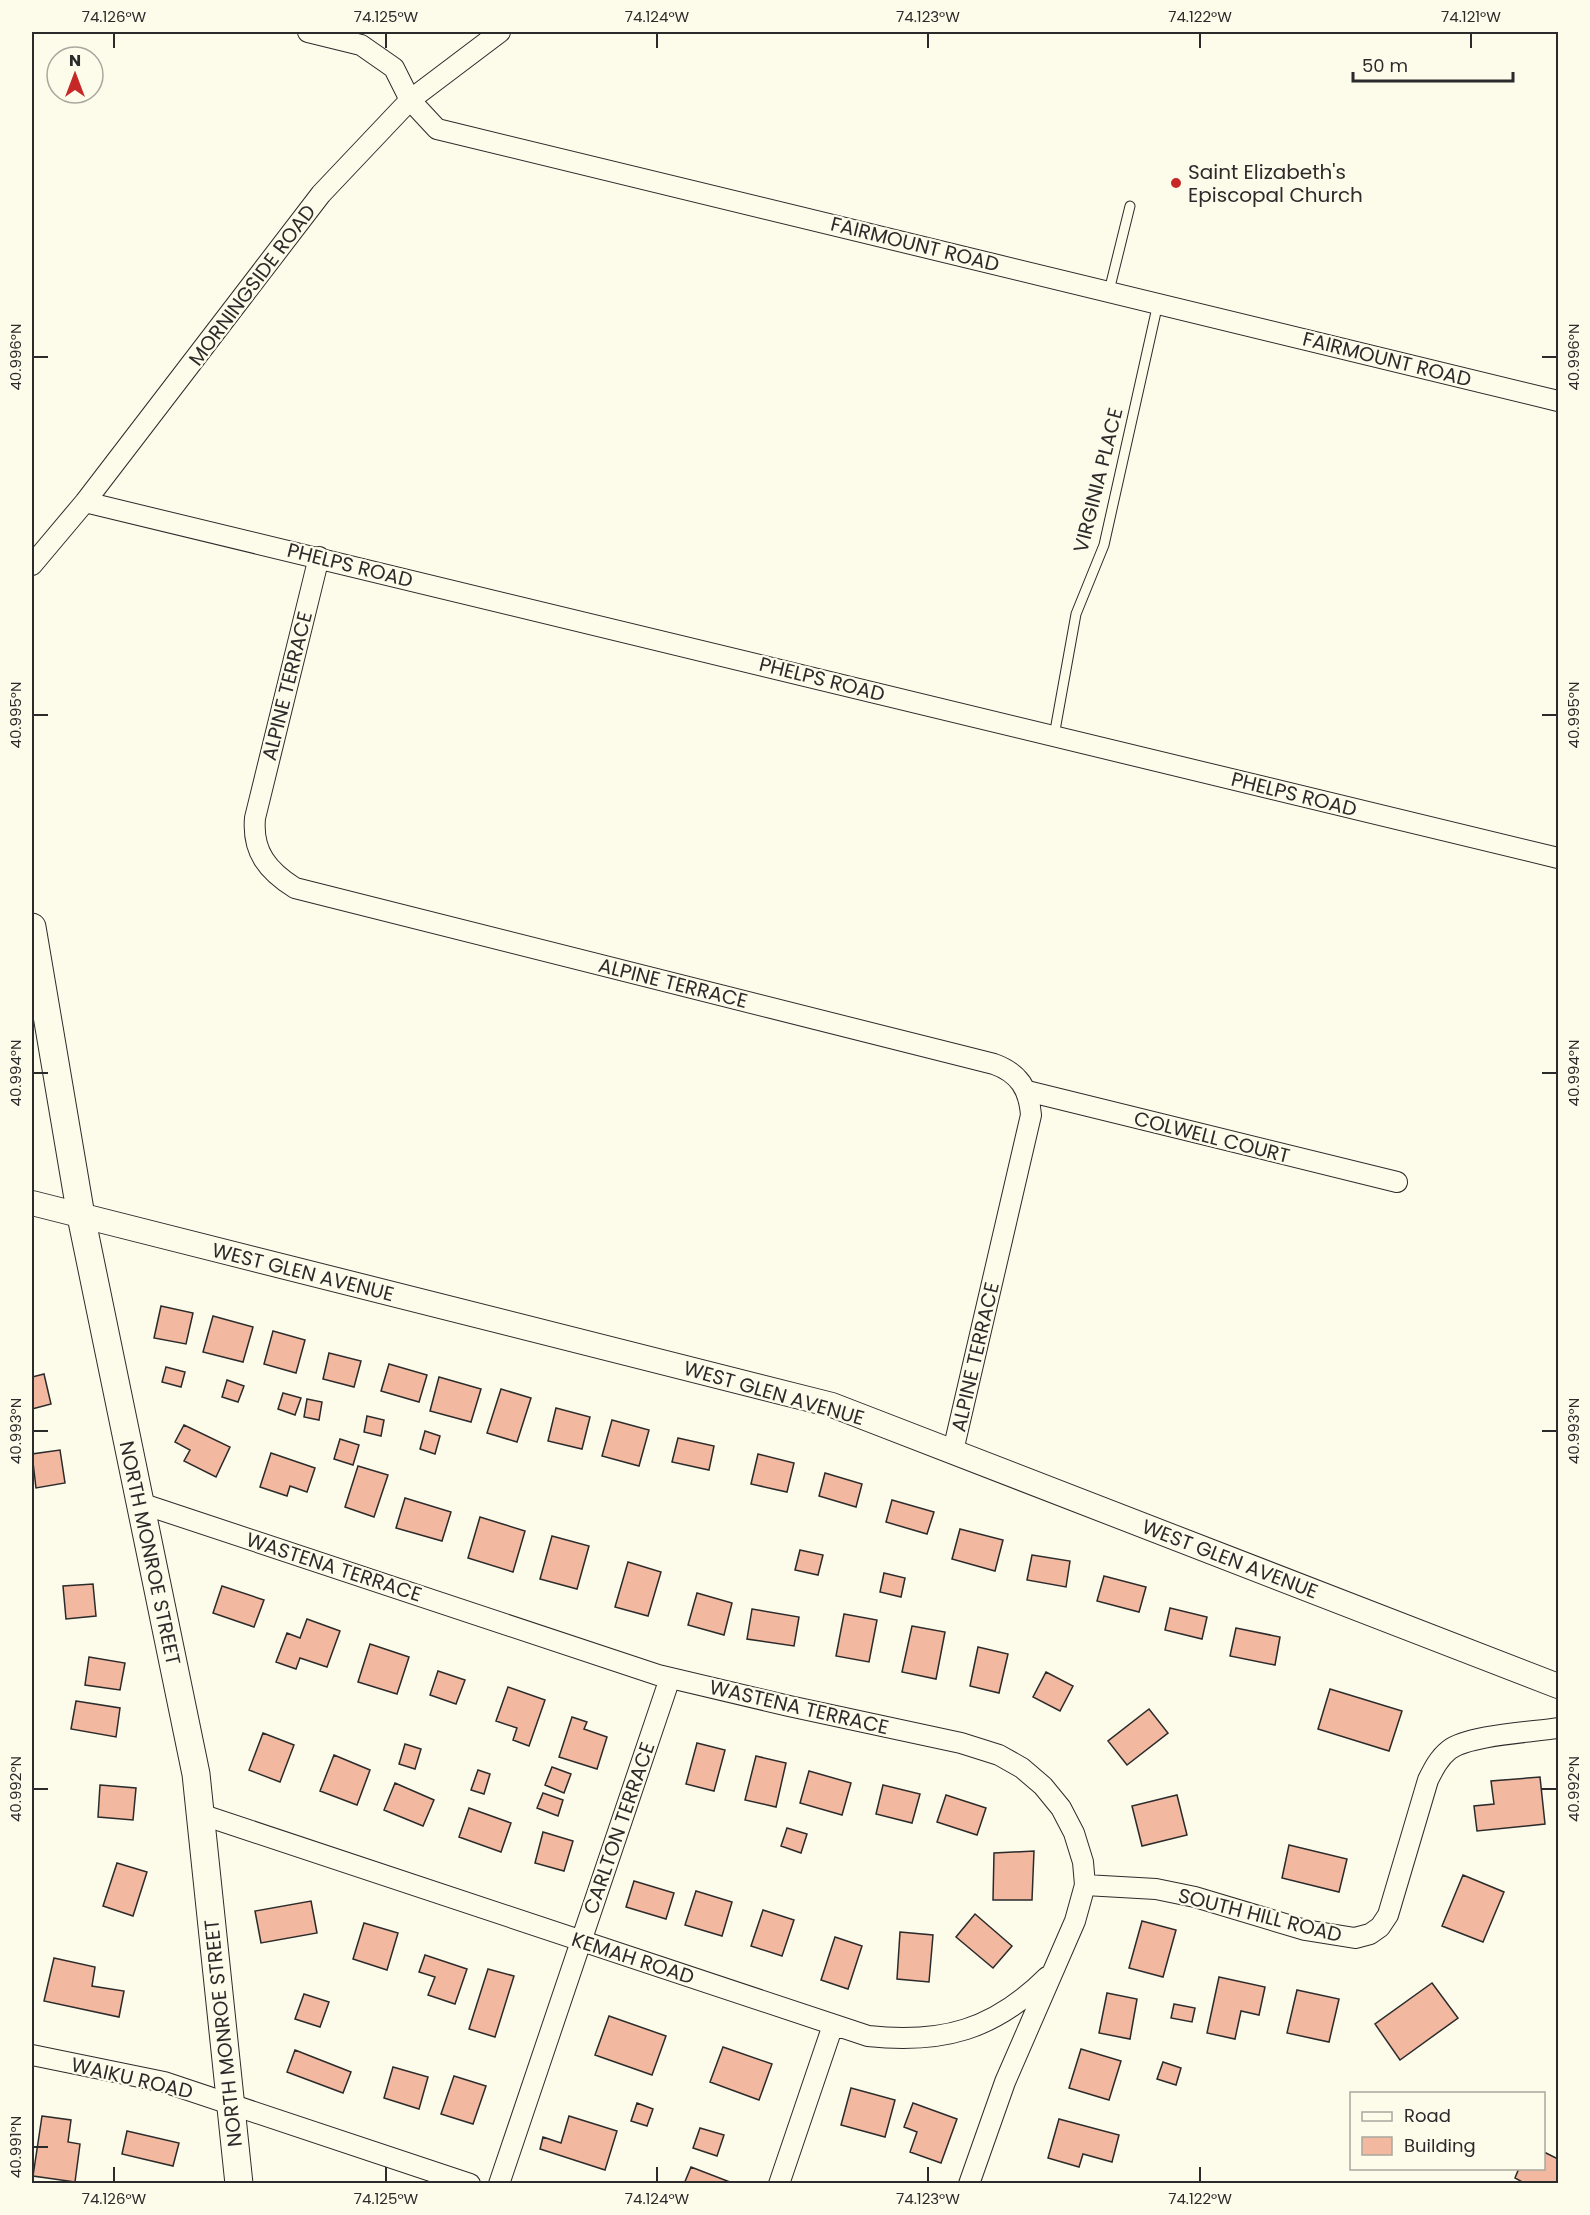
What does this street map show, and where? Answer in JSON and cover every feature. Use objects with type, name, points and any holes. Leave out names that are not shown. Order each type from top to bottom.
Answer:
[{"type":"main road","name":"NORTH MONROE STREET","points":[[32,927],[81,1216],[196,1774],[239,2184]]},
{"type":"street","name":"FAIRMOUNT ROAD","points":[[308,32],[361,45],[394,68],[410,100],[437,129],[1558,401]]},
{"type":"street","name":"MORNINGSIDE ROAD","points":[[32,565],[86,502],[321,194],[410,100],[500,32]]},
{"type":"street","name":"PHELPS ROAD","points":[[86,502],[1558,858]]},
{"type":"street","name":"ALPINE TERRACE","points":[[319,557],[255,818],[257,845],[265,863],[278,878],[295,888],[994,1064],[1006,1069],[1019,1079],[1027,1091],[1031,1115],[953,1451]]},
{"type":"street","name":"COLWELL COURT","points":[[1027,1091],[1397,1182]]},
{"type":"street","name":"WEST GLEN AVENUE","points":[[32,1203],[832,1405],[1558,1686]]},
{"type":"street","name":"WASTENA TERRACE","points":[[140,1503],[670,1678],[961,1743],[999,1755],[1022,1768],[1043,1786],[1061,1808],[1074,1833],[1083,1862],[1085,1885],[1074,1921],[1055,1968],[1005,2082],[969,2184]]},
{"type":"street","name":"CARLTON TERRACE","points":[[499,2184],[670,1678]]},
{"type":"street","name":"SOUTH HILL ROAD","points":[[1085,1885],[1156,1889],[1195,1897],[1305,1930],[1354,1938],[1370,1934],[1380,1927],[1389,1915],[1428,1780],[1437,1762],[1451,1748],[1470,1740],[1558,1728]]},
{"type":"street","name":"KEMAH ROAD","points":[[200,1814],[868,2036],[901,2039],[931,2038],[964,2031],[994,2018],[1020,2002],[1055,1968]]},
{"type":"street","points":[[779,2184],[833,2025]]},
{"type":"street","name":"WAIKU ROAD","points":[[32,2055],[164,2082],[470,2184]]},
{"type":"lane","points":[[1109,291],[1130,206]]},
{"type":"lane","name":"VIRGINIA PLACE","points":[[1054,736],[1076,614],[1104,545],[1158,303]]},
{"type":"building","points":[[161,1306],[193,1313],[186,1344],[154,1338]]},
{"type":"building","points":[[213,1316],[253,1327],[243,1362],[203,1352]]},
{"type":"building","points":[[273,1331],[305,1340],[296,1373],[264,1364]]},
{"type":"building","points":[[329,1353],[361,1361],[354,1387],[323,1379]]},
{"type":"building","points":[[389,1364],[427,1375],[419,1402],[381,1391]]},
{"type":"building","points":[[166,1367],[185,1372],[181,1387],[162,1382]]},
{"type":"building","points":[[44,1374],[51,1404],[32,1409],[32,1377]]},
{"type":"building","points":[[439,1377],[481,1389],[471,1422],[430,1411]]},
{"type":"building","points":[[227,1380],[244,1386],[238,1402],[222,1397]]},
{"type":"building","points":[[501,1389],[531,1398],[517,1442],[487,1433]]},
{"type":"building","points":[[283,1393],[301,1398],[295,1415],[278,1409]]},
{"type":"building","points":[[307,1399],[322,1402],[319,1420],[304,1417]]},
{"type":"building","points":[[556,1408],[590,1417],[582,1449],[548,1441]]},
{"type":"building","points":[[367,1416],[384,1420],[381,1436],[364,1432]]},
{"type":"building","points":[[612,1420],[649,1430],[639,1466],[602,1456]]},
{"type":"building","points":[[184,1425],[230,1447],[216,1477],[184,1461],[190,1450],[175,1442]]},
{"type":"building","points":[[425,1431],[440,1436],[435,1454],[420,1449]]},
{"type":"building","points":[[678,1438],[714,1446],[709,1470],[672,1462]]},
{"type":"building","points":[[340,1439],[359,1445],[353,1465],[334,1459]]},
{"type":"building","points":[[60,1450],[65,1483],[36,1488],[32,1454]]},
{"type":"building","points":[[271,1453],[315,1468],[307,1492],[290,1486],[287,1496],[260,1487]]},
{"type":"building","points":[[758,1454],[794,1463],[787,1492],[751,1484]]},
{"type":"building","points":[[358,1466],[388,1475],[374,1517],[345,1507]]},
{"type":"building","points":[[825,1473],[862,1484],[856,1507],[819,1496]]},
{"type":"building","points":[[405,1498],[451,1512],[442,1541],[396,1528]]},
{"type":"building","points":[[892,1500],[934,1512],[927,1534],[886,1522]]},
{"type":"building","points":[[480,1517],[525,1531],[513,1572],[468,1558]]},
{"type":"building","points":[[960,1529],[1003,1540],[995,1571],[952,1559]]},
{"type":"building","points":[[552,1536],[589,1546],[577,1589],[540,1579]]},
{"type":"building","points":[[800,1550],[823,1555],[818,1575],[795,1570]]},
{"type":"building","points":[[1032,1555],[1070,1561],[1066,1587],[1027,1580]]},
{"type":"building","points":[[628,1562],[661,1572],[648,1616],[615,1607]]},
{"type":"building","points":[[884,1573],[905,1578],[901,1597],[880,1592]]},
{"type":"building","points":[[1104,1576],[1146,1587],[1139,1612],[1097,1601]]},
{"type":"building","points":[[93,1584],[96,1616],[66,1619],[63,1586]]},
{"type":"building","points":[[222,1586],[264,1600],[254,1627],[213,1613]]},
{"type":"building","points":[[697,1593],[732,1603],[724,1635],[688,1625]]},
{"type":"building","points":[[1170,1608],[1207,1617],[1202,1639],[1165,1630]]},
{"type":"building","points":[[752,1609],[799,1617],[794,1646],[747,1639]]},
{"type":"building","points":[[844,1614],[877,1620],[869,1662],[836,1656]]},
{"type":"building","points":[[307,1619],[340,1631],[327,1667],[300,1658],[296,1669],[276,1662],[287,1633],[300,1638]]},
{"type":"building","points":[[912,1626],[945,1632],[936,1679],[902,1672]]},
{"type":"building","points":[[1236,1628],[1280,1637],[1275,1665],[1230,1656]]},
{"type":"building","points":[[370,1644],[409,1657],[397,1694],[358,1682]]},
{"type":"building","points":[[978,1647],[1008,1654],[999,1693],[970,1686]]},
{"type":"building","points":[[89,1657],[125,1663],[120,1690],[85,1685]]},
{"type":"building","points":[[438,1671],[465,1680],[456,1704],[430,1695]]},
{"type":"building","points":[[1046,1672],[1073,1686],[1060,1711],[1033,1697]]},
{"type":"building","points":[[508,1687],[545,1700],[529,1746],[513,1740],[517,1728],[496,1721]]},
{"type":"building","points":[[1330,1689],[1402,1711],[1389,1751],[1318,1729]]},
{"type":"building","points":[[76,1701],[120,1708],[116,1737],[71,1729]]},
{"type":"building","points":[[1149,1709],[1168,1733],[1127,1765],[1108,1741]]},
{"type":"building","points":[[572,1717],[587,1722],[584,1729],[607,1737],[597,1769],[559,1757]]},
{"type":"building","points":[[263,1733],[294,1745],[280,1782],[249,1770]]},
{"type":"building","points":[[697,1743],[725,1750],[714,1791],[686,1784]]},
{"type":"building","points":[[405,1744],[421,1749],[415,1769],[399,1764]]},
{"type":"building","points":[[334,1755],[370,1770],[357,1805],[320,1791]]},
{"type":"building","points":[[756,1756],[786,1763],[776,1807],[745,1800]]},
{"type":"building","points":[[552,1767],[571,1774],[564,1793],[545,1785]]},
{"type":"building","points":[[478,1770],[490,1774],[484,1794],[471,1790]]},
{"type":"building","points":[[809,1771],[851,1783],[842,1815],[800,1803]]},
{"type":"building","points":[[1540,1777],[1545,1824],[1477,1831],[1474,1806],[1494,1804],[1491,1781]]},
{"type":"building","points":[[395,1783],[434,1800],[423,1826],[384,1810]]},
{"type":"building","points":[[100,1785],[136,1788],[133,1820],[98,1817]]},
{"type":"building","points":[[883,1785],[920,1794],[912,1823],[876,1814]]},
{"type":"building","points":[[543,1793],[563,1800],[558,1816],[537,1808]]},
{"type":"building","points":[[946,1795],[986,1808],[977,1835],[937,1822]]},
{"type":"building","points":[[1177,1795],[1187,1835],[1142,1846],[1132,1806]]},
{"type":"building","points":[[469,1808],[511,1823],[501,1852],[459,1837]]},
{"type":"building","points":[[787,1828],[807,1834],[801,1853],[781,1846]]},
{"type":"building","points":[[543,1832],[573,1841],[564,1871],[535,1863]]},
{"type":"building","points":[[1289,1845],[1347,1859],[1339,1892],[1282,1878]]},
{"type":"building","points":[[1034,1851],[1032,1900],[993,1900],[994,1853]]},
{"type":"building","points":[[117,1863],[147,1872],[133,1916],[103,1906]]},
{"type":"building","points":[[1463,1875],[1504,1892],[1483,1942],[1442,1926]]},
{"type":"building","points":[[634,1881],[674,1893],[666,1919],[626,1907]]},
{"type":"building","points":[[696,1891],[732,1902],[722,1936],[685,1925]]},
{"type":"building","points":[[311,1901],[317,1933],[261,1943],[255,1911]]},
{"type":"building","points":[[763,1910],[794,1920],[782,1956],[751,1946]]},
{"type":"building","points":[[975,1914],[1012,1946],[993,1968],[956,1937]]},
{"type":"building","points":[[1142,1921],[1176,1930],[1163,1977],[1129,1968]]},
{"type":"building","points":[[364,1923],[398,1933],[387,1970],[353,1959]]},
{"type":"building","points":[[900,1932],[933,1935],[929,1982],[897,1979]]},
{"type":"building","points":[[835,1937],[862,1946],[848,1989],[821,1980]]},
{"type":"building","points":[[425,1955],[467,1969],[455,2004],[428,1995],[435,1977],[419,1972]]},
{"type":"building","points":[[54,1958],[95,1967],[92,1986],[124,1991],[119,2017],[44,2001]]},
{"type":"building","points":[[488,1969],[514,1976],[495,2037],[469,2029]]},
{"type":"building","points":[[1219,1977],[1265,1987],[1259,2015],[1241,2011],[1235,2039],[1207,2033]]},
{"type":"building","points":[[1432,1983],[1458,2018],[1400,2060],[1375,2024]]},
{"type":"building","points":[[1297,1990],[1339,1999],[1329,2042],[1287,2033]]},
{"type":"building","points":[[1107,1993],[1137,1999],[1130,2039],[1099,2033]]},
{"type":"building","points":[[304,1994],[329,2002],[320,2027],[295,2019]]},
{"type":"building","points":[[1174,2004],[1195,2008],[1192,2022],[1171,2018]]},
{"type":"building","points":[[609,2016],[666,2036],[652,2075],[595,2055]]},
{"type":"building","points":[[723,2047],[772,2064],[759,2100],[710,2082]]},
{"type":"building","points":[[1081,2049],[1121,2061],[1109,2100],[1069,2088]]},
{"type":"building","points":[[295,2050],[351,2072],[343,2093],[287,2072]]},
{"type":"building","points":[[1163,2062],[1181,2068],[1176,2085],[1157,2079]]},
{"type":"building","points":[[393,2067],[428,2077],[419,2109],[384,2098]]},
{"type":"building","points":[[454,2076],[486,2086],[473,2124],[441,2114]]},
{"type":"building","points":[[851,2088],[895,2100],[885,2137],[841,2125]]},
{"type":"building","points":[[637,2103],[653,2109],[647,2126],[631,2121]]},
{"type":"building","points":[[913,2103],[957,2119],[941,2163],[910,2152],[917,2132],[904,2127]]},
{"type":"building","points":[[42,2116],[71,2120],[68,2142],[80,2144],[75,2182],[33,2176]]},
{"type":"building","points":[[569,2116],[617,2131],[605,2170],[540,2149],[543,2137],[561,2143]]},
{"type":"building","points":[[1059,2119],[1119,2135],[1112,2162],[1083,2154],[1079,2167],[1048,2158]]},
{"type":"building","points":[[700,2128],[724,2135],[717,2156],[693,2148]]},
{"type":"building","points":[[127,2131],[179,2143],[173,2166],[122,2154]]},
{"type":"building","points":[[1545,2152],[1558,2159],[1558,2184],[1526,2184],[1515,2178],[1518,2170],[1545,2170]]},
{"type":"building","points":[[691,2167],[730,2182],[730,2184],[684,2184]]},
{"type":"place","name":"Saint Elizabeth's Episcopal Church","points":[[1176,183]]}]
